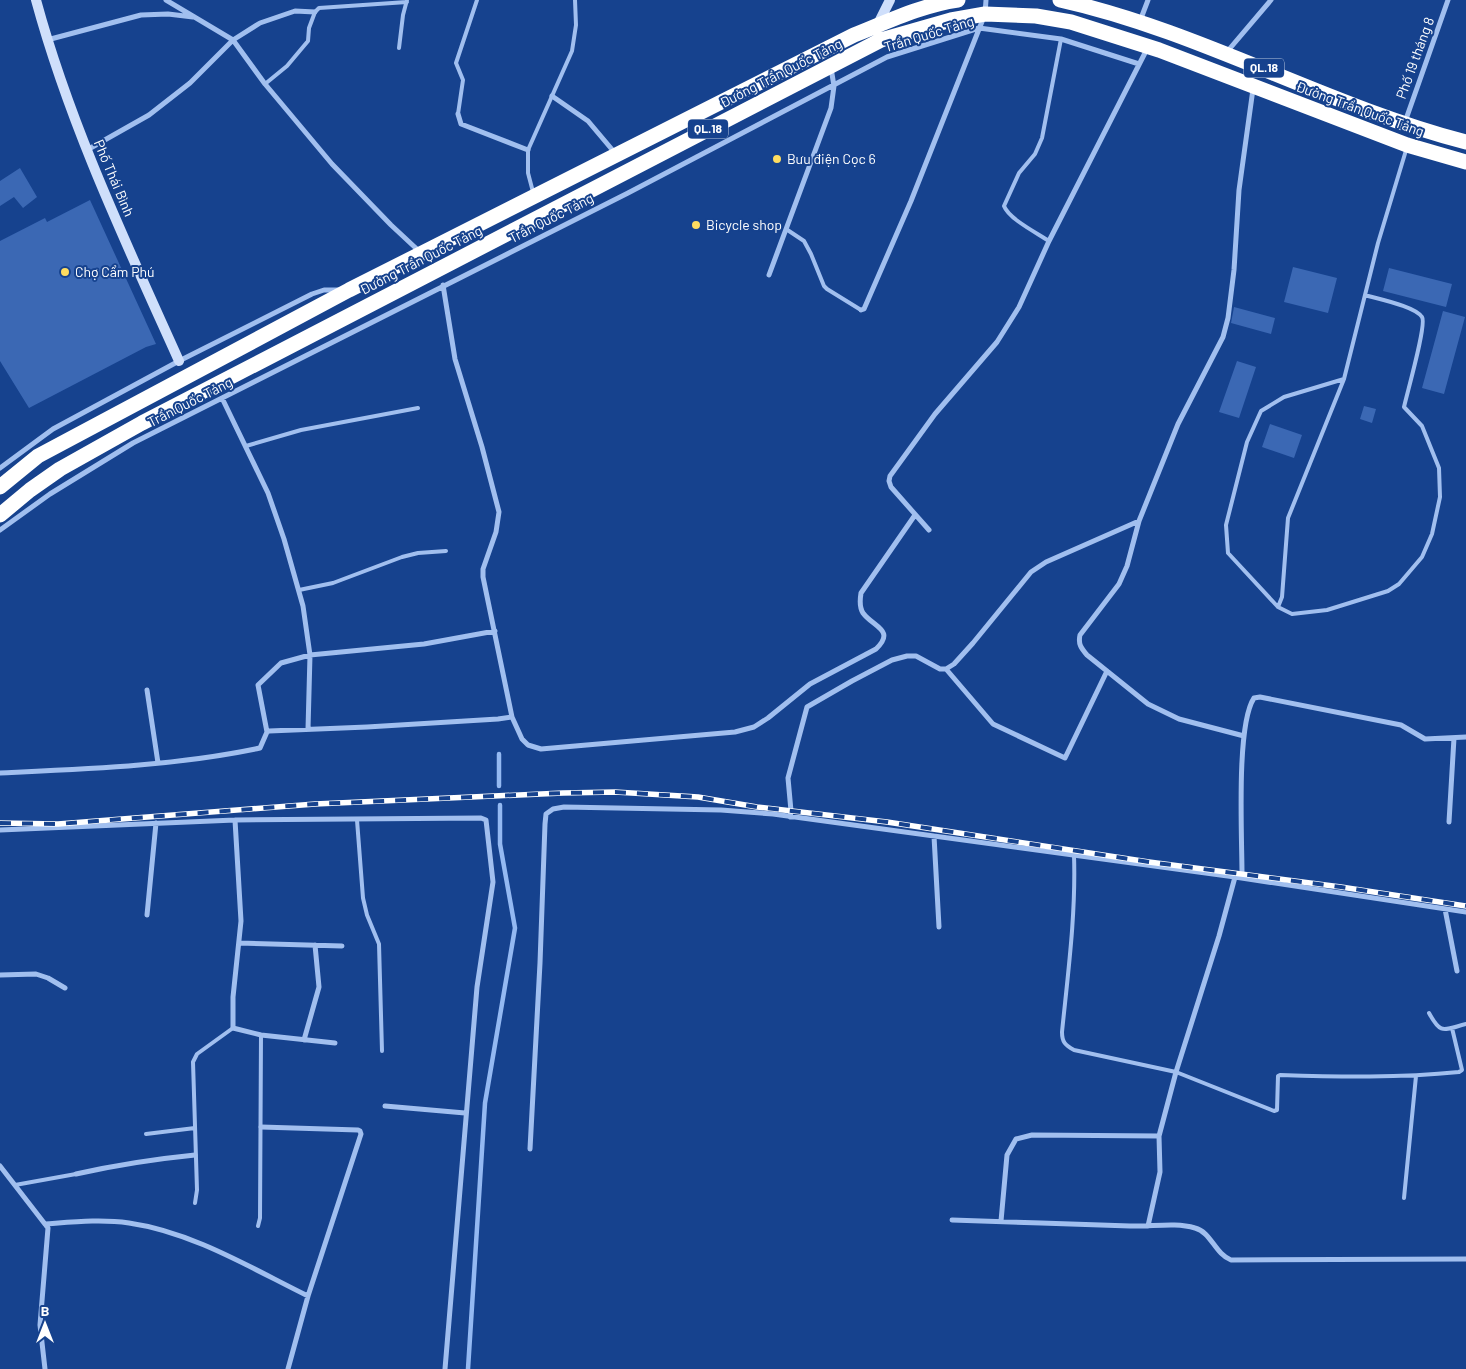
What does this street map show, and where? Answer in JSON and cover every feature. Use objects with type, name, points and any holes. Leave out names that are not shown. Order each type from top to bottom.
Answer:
[{"type":"highway","name":"Đường Trần Quốc Tảng","points":[[0,487],[38,456],[349,290],[854,35],[905,15],[948,1],[958,0]]},
{"type":"highway","name":"Đường Trần Quốc Tảng","points":[[1060,0],[1099,9],[1226,53],[1404,124],[1466,142]]},
{"type":"highway","name":"Đường Trần Quốc Tảng","points":[[0,515],[30,490],[60,470],[142,422],[880,40],[951,20],[986,7],[1071,22],[1148,47],[1407,145],[1466,162]]},
{"type":"street","name":"Phố Thái Bình","points":[[36,0],[47,40],[87,150],[179,361]]},
{"type":"street","points":[[166,0],[233,40],[265,84],[332,164],[422,254]]},
{"type":"street","points":[[877,26],[890,0]]},
{"type":"street","points":[[1140,23],[1148,0]]},
{"type":"street","points":[[1226,53],[1271,0]]},
{"type":"street","name":"Phố 19 tháng 8","points":[[1404,124],[1448,0]]},
{"type":"street","points":[[860,310],[864,309],[911,201],[986,7]]},
{"type":"street","points":[[87,150],[149,115],[190,83],[233,40],[260,23],[296,11],[315,12]]},
{"type":"street","points":[[47,40],[141,15],[168,14],[195,17]]},
{"type":"street","name":"Trần Quốc Tảng","points":[[0,530],[50,494],[133,443],[628,193],[887,57],[979,28],[1061,39],[1139,64]]},
{"type":"street","points":[[929,530],[891,487],[890,476],[935,414],[997,342],[1019,307],[1049,241],[1148,47]]},
{"type":"street","points":[[769,275],[831,108],[834,86],[830,66]]},
{"type":"street","points":[[1244,736],[1178,719],[1148,704],[1087,655],[1078,642],[1080,635],[1118,584],[1127,566],[1140,521],[1178,424],[1223,337],[1228,318],[1234,270],[1240,190],[1254,86]]},
{"type":"street","points":[[552,96],[588,121],[617,155]]},
{"type":"street","points":[[458,114],[461,124],[528,150]]},
{"type":"street","points":[[444,285],[455,359],[482,447],[499,512],[496,532],[483,570],[511,717],[522,739],[528,745],[541,749],[735,732],[754,727],[810,684],[876,649],[883,642],[885,636],[883,631],[862,612],[859,602],[861,593],[915,514]]},
{"type":"street","points":[[0,468],[53,429],[179,361],[312,294],[324,290],[349,290]]},
{"type":"street","points":[[222,398],[268,494],[304,606],[310,655],[308,729]]},
{"type":"street","points":[[790,817],[788,778],[807,707],[892,660],[916,656],[940,669],[946,669],[954,664],[973,643],[1031,572],[1046,562],[1140,521]]},
{"type":"street","points":[[0,773],[210,758],[260,748],[267,732],[258,685],[281,663],[310,655],[424,644],[495,631]]},
{"type":"street","points":[[946,669],[993,724],[1065,758],[1107,671]]},
{"type":"street","points":[[147,690],[158,763]]},
{"type":"street","points":[[1235,877],[1242,874],[1242,764],[1244,736],[1254,698],[1260,697],[1401,725],[1425,739],[1466,737]]},
{"type":"street","points":[[267,732],[511,717]]},
{"type":"street","points":[[1449,822],[1454,738]]},
{"type":"street","points":[[530,1149],[546,814],[554,809],[564,807],[721,810],[773,814],[1235,877],[1466,912]]},
{"type":"street","points":[[0,830],[235,820],[481,818],[486,820],[493,882],[477,987],[445,1369]]},
{"type":"street","points":[[235,820],[241,921],[233,997],[233,1028],[261,1035],[335,1043]]},
{"type":"street","points":[[147,915],[156,823]]},
{"type":"street","points":[[934,836],[938,928]]},
{"type":"street","points":[[1148,1226],[1160,1172],[1160,1136],[1176,1072],[1219,936],[1235,877]]},
{"type":"street","points":[[1445,909],[1457,970]]},
{"type":"street","points":[[239,943],[342,946]]},
{"type":"street","points":[[304,1040],[319,987],[316,945]]},
{"type":"street","points":[[0,975],[36,974],[48,978],[64,988]]},
{"type":"street","points":[[385,1106],[465,1113]]},
{"type":"street","points":[[261,1127],[360,1131],[361,1134],[308,1296],[288,1369]]},
{"type":"street","points":[[1001,1221],[1007,1156],[1016,1139],[1032,1135],[1160,1136]]},
{"type":"street","points":[[76,1174],[118,1165],[195,1155]]},
{"type":"street","points":[[0,1166],[48,1228],[40,1325],[45,1369]]},
{"type":"street","points":[[952,1220],[1185,1226],[1198,1228],[1220,1253],[1231,1260],[1466,1259]]},
{"type":"street","points":[[45,1224],[108,1221],[168,1230],[229,1257],[308,1296]]},
{"type":"lane","points":[[458,114],[463,80],[456,63],[477,0]]},
{"type":"lane","points":[[534,197],[528,173],[528,150],[572,52],[576,25],[575,0]]},
{"type":"lane","points":[[265,84],[287,66],[308,41],[309,28],[315,12],[319,8],[326,6],[407,1],[403,15],[399,48]]},
{"type":"lane","points":[[1049,241],[1018,221],[1004,206],[1019,173],[1035,154],[1042,138],[1061,39]]},
{"type":"lane","points":[[1278,606],[1282,597],[1288,518],[1344,380],[1378,243],[1407,145]]},
{"type":"lane","points":[[786,229],[804,241],[824,286],[860,310]]},
{"type":"lane","points":[[1344,380],[1284,397],[1261,411],[1247,442],[1226,525],[1228,553],[1278,606],[1292,614],[1327,610],[1388,591],[1399,584],[1422,557],[1432,534],[1440,497],[1439,468],[1422,426],[1404,406],[1422,334],[1423,319],[1411,310],[1365,295]]},
{"type":"lane","points":[[246,446],[301,430],[418,408]]},
{"type":"lane","points":[[299,590],[334,583],[402,557],[418,553],[446,551]]},
{"type":"lane","points":[[357,820],[363,898],[367,915],[379,944],[382,1051]]},
{"type":"lane","points":[[1074,855],[1075,883],[1062,1039],[1065,1045],[1074,1050],[1176,1072],[1274,1111],[1277,1110],[1278,1076],[1280,1075],[1349,1078],[1416,1076],[1459,1072],[1462,1070],[1452,1028]]},
{"type":"lane","points":[[1429,1013],[1436,1027],[1441,1029],[1466,1024]]},
{"type":"lane","points":[[195,1203],[197,1190],[193,1062],[197,1054],[233,1028]]},
{"type":"lane","points":[[258,1226],[260,1218],[261,1035]]},
{"type":"lane","points":[[1404,1198],[1416,1076]]},
{"type":"lane","points":[[146,1134],[196,1128]]},
{"type":"lane","points":[[15,1185],[76,1174]]},
{"type":"building","points":[[20,168],[37,197],[23,208],[14,197],[0,206],[0,181]]},
{"type":"building","name":"Chợ Cẩm Phú","points":[[90,200],[156,344],[146,347],[29,408],[0,361],[0,241],[45,218],[47,222]]},
{"type":"building","points":[[1293,267],[1337,278],[1328,313],[1284,302]]},
{"type":"building","points":[[1389,268],[1452,284],[1446,307],[1383,291]]},
{"type":"building","points":[[1234,307],[1275,318],[1271,334],[1231,323]]},
{"type":"building","points":[[1443,311],[1465,317],[1444,394],[1422,388]]},
{"type":"building","points":[[1237,361],[1256,367],[1239,418],[1219,412]]},
{"type":"building","points":[[1364,406],[1376,409],[1372,423],[1360,419]]},
{"type":"building","points":[[1270,424],[1302,435],[1294,458],[1262,447]]},
{"type":"waterway","points":[[499,754],[499,786]]},
{"type":"waterway","points":[[468,1369],[485,1103],[515,928],[500,844],[500,805]]},
{"type":"railway","points":[[0,823],[58,824],[315,804],[615,792],[698,797],[757,807],[887,822],[1149,862],[1341,887],[1466,906]]},
{"type":"place","name":"Bưu điện Cọc 6","points":[[777,159]]},
{"type":"place","name":"Bicycle shop","points":[[696,225]]},
{"type":"place","name":"Chợ Cẩm Phú","points":[[65,272]]}]
